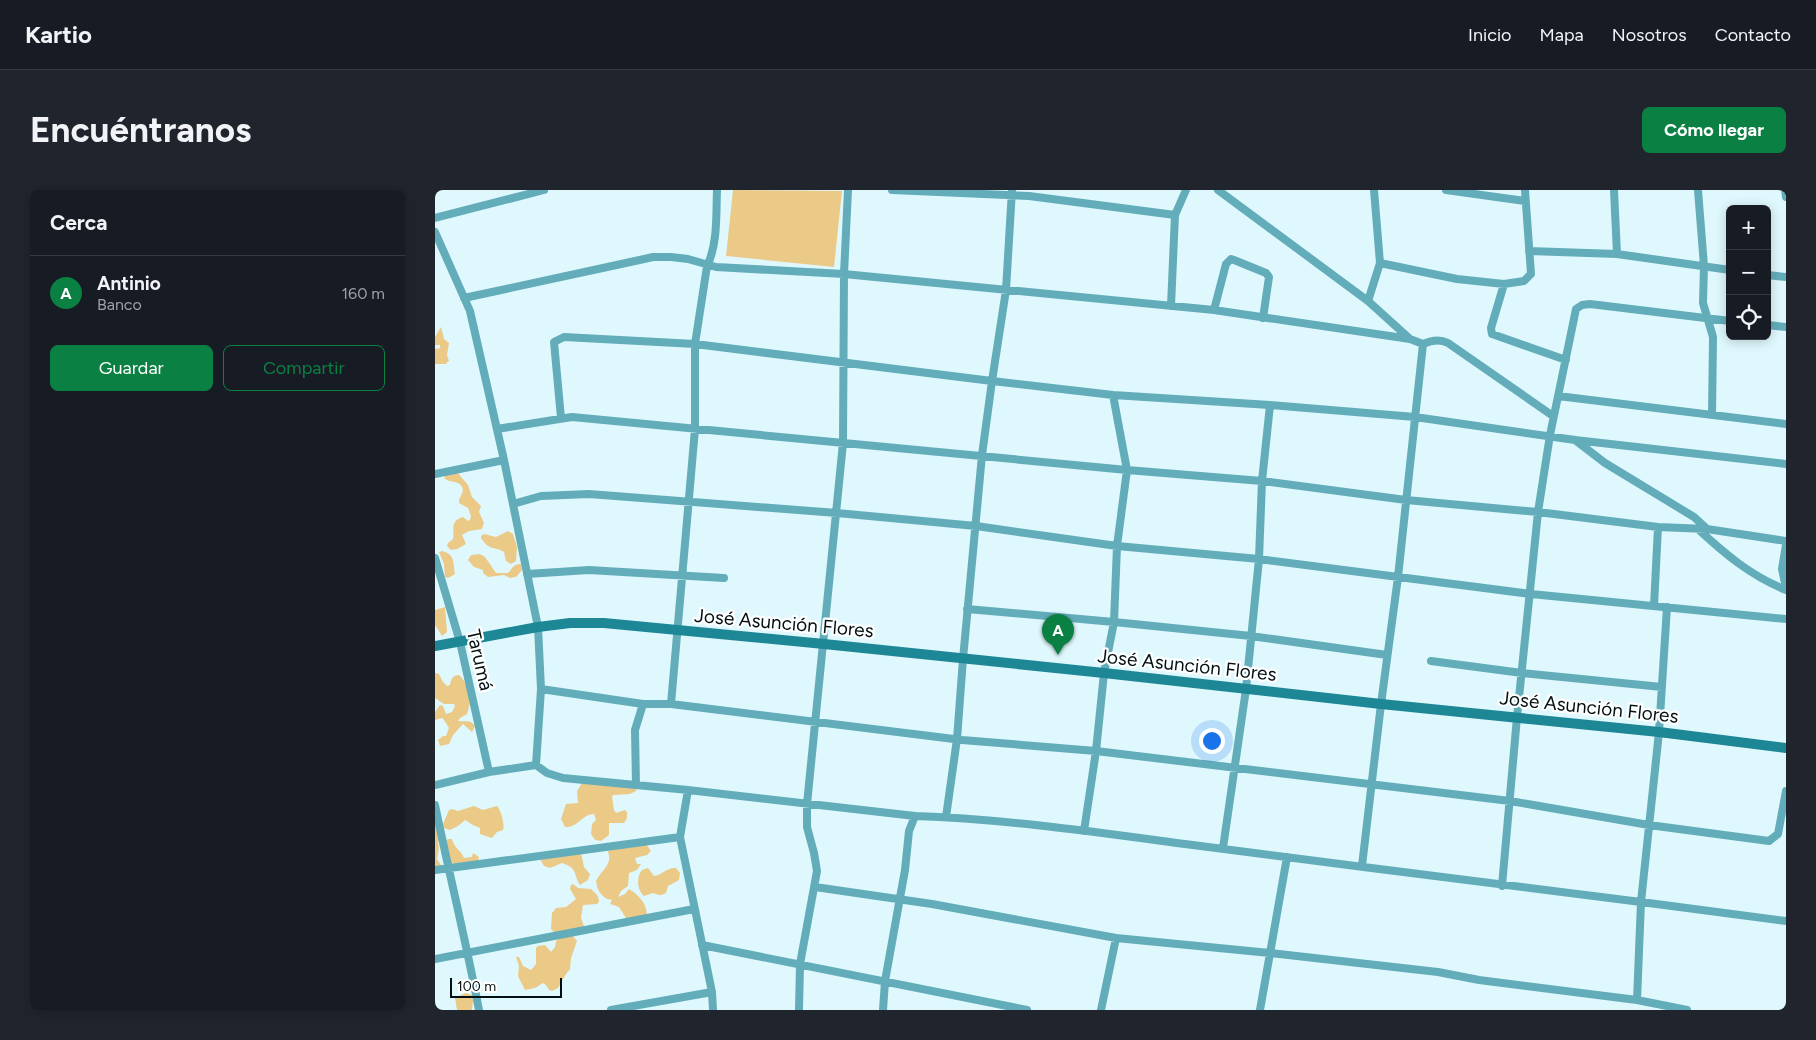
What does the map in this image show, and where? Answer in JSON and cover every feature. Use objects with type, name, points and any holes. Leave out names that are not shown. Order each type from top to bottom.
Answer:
[{"type":"street","points":[[435,218],[544,190]]},
{"type":"street","points":[[671,704],[695,429],[695,344],[707,266],[712,256],[714,244],[717,190]]},
{"type":"street","points":[[799,1010],[800,964],[817,872],[807,827],[807,804],[843,443],[844,274],[848,190]]},
{"type":"street","points":[[892,190],[1012,193],[1175,215]]},
{"type":"street","points":[[1171,306],[1175,215],[1186,190]]},
{"type":"street","points":[[1218,190],[1368,301],[1410,339]]},
{"type":"street","points":[[1368,301],[1380,263],[1374,190]]},
{"type":"street","points":[[1445,190],[1525,201]]},
{"type":"street","points":[[1380,263],[1457,279],[1504,284],[1520,282],[1531,274],[1525,190]]},
{"type":"street","points":[[1614,190],[1617,254]]},
{"type":"street","points":[[1698,190],[1704,266],[1703,303],[1713,337],[1712,415]]},
{"type":"street","points":[[1785,190],[1786,197]]},
{"type":"street","points":[[946,817],[957,739],[982,455],[1006,290],[1012,193]]},
{"type":"street","points":[[435,232],[470,311],[504,460],[538,627],[541,689],[537,765]]},
{"type":"street","points":[[1529,251],[1617,254],[1726,269]]},
{"type":"street","points":[[464,298],[653,257],[687,259],[707,266],[844,274],[1214,310],[1410,339],[1423,344],[1429,341],[1442,340],[1553,416]]},
{"type":"street","points":[[1214,310],[1226,264],[1231,259],[1266,273],[1269,277],[1263,318]]},
{"type":"street","points":[[1771,275],[1786,277]]},
{"type":"street","points":[[1504,284],[1491,328],[1493,334],[1566,360]]},
{"type":"street","points":[[1502,886],[1517,717],[1539,512],[1553,416],[1576,309],[1582,305],[1726,321]]},
{"type":"street","points":[[1771,325],[1786,327]]},
{"type":"street","points":[[561,418],[553,342],[558,338],[564,337],[695,344],[843,364],[1113,395],[1415,416],[1575,440],[1786,464]]},
{"type":"street","points":[[1362,866],[1398,577],[1423,344]]},
{"type":"street","points":[[1084,831],[1096,751],[1104,673],[1114,622],[1117,546],[1127,470],[1113,395]]},
{"type":"street","points":[[1558,396],[1786,424]]},
{"type":"street","points":[[1223,848],[1246,689],[1259,559],[1262,481],[1271,405]]},
{"type":"street","points":[[497,429],[571,417],[1262,481],[1406,500],[1539,512],[1658,526],[1707,529],[1786,541]]},
{"type":"street","points":[[1575,440],[1605,463],[1695,516],[1707,529]]},
{"type":"street","points":[[435,474],[504,460]]},
{"type":"street","points":[[513,504],[541,496],[589,494],[837,513],[976,526],[1117,546],[1259,559],[1531,594],[1786,620]]},
{"type":"street","points":[[1654,606],[1658,526]]},
{"type":"street","points":[[1697,529],[1743,567],[1767,583],[1786,589],[1782,569],[1786,545]]},
{"type":"street","name":"Tarumá","points":[[435,559],[460,642],[489,772]]},
{"type":"street","points":[[527,574],[589,570],[683,574],[724,578]]},
{"type":"street","points":[[1637,1000],[1641,902],[1659,732],[1667,608]]},
{"type":"street","points":[[967,609],[1251,636],[1387,655]]},
{"type":"street","name":"José Asunción Flores","points":[[435,646],[538,627],[569,623],[604,623],[1104,673],[1381,704],[1659,732],[1786,748]]},
{"type":"street","points":[[1431,661],[1522,673],[1662,687]]},
{"type":"street","points":[[541,689],[643,704],[671,704],[957,739],[1096,751],[1510,801],[1649,825],[1769,841],[1778,834],[1786,791]]},
{"type":"street","points":[[636,785],[635,730],[643,704]]},
{"type":"street","points":[[435,785],[489,772],[537,765],[547,773],[563,778],[915,816],[946,817],[1084,831],[1786,921]]},
{"type":"street","points":[[688,790],[680,838],[703,945],[712,992],[713,1010]]},
{"type":"street","points":[[435,805],[479,1010]]},
{"type":"street","points":[[883,1010],[885,981],[900,900],[909,831],[915,816]]},
{"type":"street","points":[[435,870],[680,838]]},
{"type":"street","points":[[1261,1010],[1287,857]]},
{"type":"street","points":[[815,887],[1115,938],[1438,972],[1479,980],[1637,1000],[1687,1010]]},
{"type":"street","points":[[435,959],[694,909]]},
{"type":"street","points":[[1101,1010],[1115,938]]},
{"type":"street","points":[[703,945],[1027,1010]]},
{"type":"street","points":[[611,1010],[712,992]]},
{"type":"shaded area","points":[[733,190],[842,191],[834,267],[726,256]]},
{"type":"shaded area","points":[[441,327],[444,339],[449,343],[447,355],[449,361],[447,364],[435,364],[435,349],[440,348],[440,345],[435,345],[435,337]]},
{"type":"shaded area","points":[[458,473],[468,485],[472,497],[481,506],[479,512],[484,523],[482,529],[469,531],[462,535],[466,544],[451,550],[447,546],[453,539],[454,524],[463,517],[468,521],[471,516],[468,508],[459,503],[463,491],[461,485],[444,478],[446,475]]},
{"type":"shaded area","points":[[508,531],[513,534],[517,547],[516,561],[511,564],[506,561],[504,552],[489,547],[481,538],[484,534],[496,537]]},
{"type":"shaded area","points":[[442,551],[449,554],[453,563],[455,574],[448,578],[445,577],[444,564],[439,552]]},
{"type":"shaded area","points":[[480,554],[485,557],[496,573],[508,573],[518,564],[521,564],[522,570],[516,577],[510,578],[504,575],[488,577],[483,573],[483,570],[474,567],[468,560],[471,555]]},
{"type":"shaded area","points":[[445,607],[447,632],[442,636],[435,625],[435,610]]},
{"type":"shaded area","points":[[435,673],[439,674],[447,686],[450,685],[455,676],[459,675],[463,679],[468,688],[469,704],[467,714],[458,721],[470,722],[475,726],[472,732],[463,724],[453,735],[449,744],[440,746],[438,740],[446,736],[449,728],[442,718],[435,720],[435,712],[440,705],[443,706],[446,714],[452,712],[455,706],[454,704],[444,704],[435,698]]},
{"type":"shaded area","points":[[582,783],[637,788],[636,791],[630,794],[613,795],[614,810],[616,813],[625,810],[627,818],[624,823],[609,823],[609,835],[601,841],[595,840],[591,834],[592,824],[596,820],[594,814],[586,816],[569,827],[565,827],[561,819],[566,804],[578,803],[577,791]]},
{"type":"shaded area","points":[[474,806],[483,810],[497,806],[502,818],[503,830],[497,832],[492,838],[480,834],[480,828],[465,820],[450,830],[444,828],[443,824],[449,810],[458,811]]},
{"type":"shaded area","points":[[435,826],[442,834],[438,842],[437,859],[443,868],[435,869]]},
{"type":"shaded area","points":[[452,839],[454,845],[464,858],[472,857],[473,853],[479,857],[478,861],[456,865],[448,861],[446,840]]},
{"type":"shaded area","points":[[646,844],[651,851],[647,855],[635,858],[637,864],[641,864],[637,870],[629,873],[628,886],[621,891],[618,897],[625,894],[629,889],[641,900],[647,914],[633,919],[626,918],[619,907],[610,904],[612,900],[605,898],[601,894],[596,881],[608,864],[608,852],[611,846],[628,848]]},
{"type":"shaded area","points":[[581,853],[584,867],[590,874],[588,880],[580,885],[571,867],[562,863],[550,868],[544,866],[541,861],[542,858]]},
{"type":"shaded area","points":[[648,868],[654,876],[676,868],[680,873],[679,880],[668,886],[664,894],[653,893],[644,896],[640,890],[638,880],[642,870]]},
{"type":"shaded area","points":[[573,884],[578,888],[591,889],[598,896],[599,902],[597,904],[583,905],[581,918],[584,926],[582,929],[556,934],[551,929],[552,913],[556,908],[566,907],[576,899],[570,889]]},
{"type":"shaded area","points":[[573,936],[577,941],[571,958],[570,969],[558,988],[552,991],[549,990],[543,983],[535,988],[525,990],[518,976],[519,966],[516,957],[519,957],[523,966],[531,970],[536,964],[536,948],[538,946],[545,945],[551,952],[555,947],[556,941],[561,937]]},
{"type":"shaded area","points":[[466,993],[472,995],[472,1010],[457,1010],[455,998]]},
{"type":"place","name":"Antinio","points":[[1058,655]]}]
